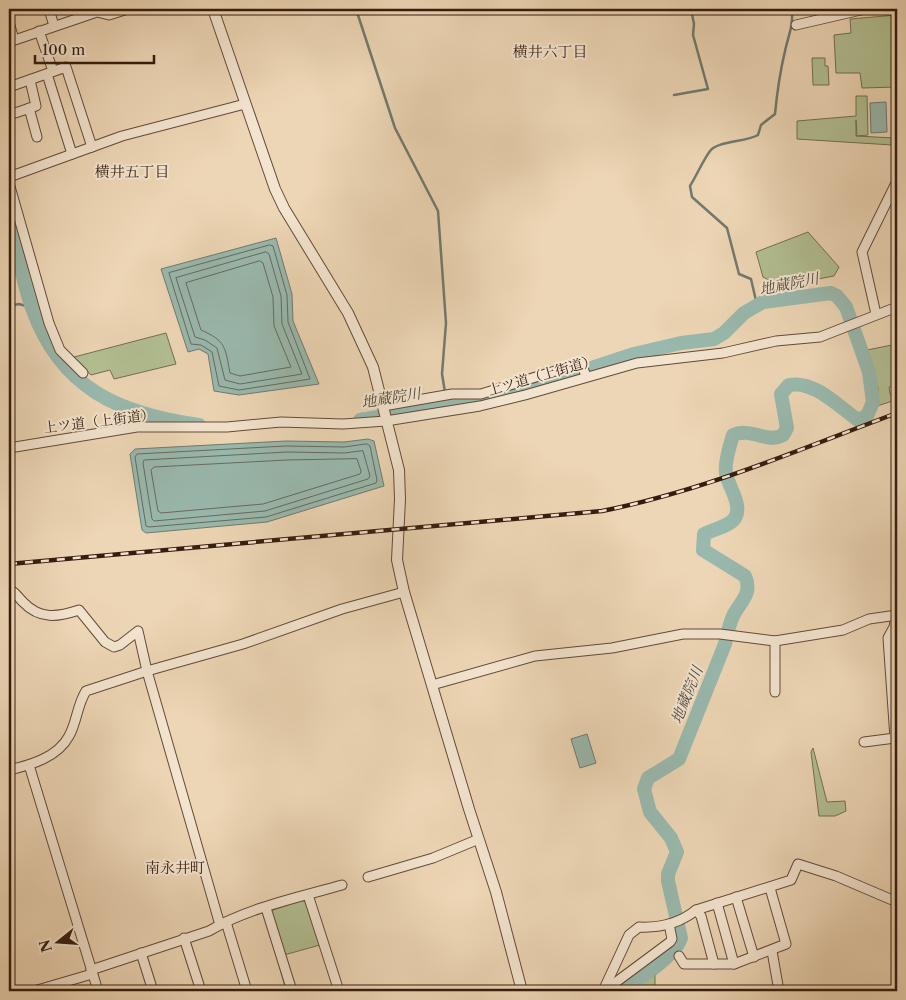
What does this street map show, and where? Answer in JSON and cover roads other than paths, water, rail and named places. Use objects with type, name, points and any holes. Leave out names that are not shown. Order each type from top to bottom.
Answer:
[{"type":"street","points":[[49,9],[54,26]]},
{"type":"street","points":[[9,22],[11,41],[97,12],[109,15],[128,9]]},
{"type":"street","points":[[213,9],[266,167],[284,208],[360,335],[373,366],[398,470],[400,499],[397,560],[404,592],[496,892],[522,991]]},
{"type":"street","points":[[796,25],[866,9]]},
{"type":"street","points":[[39,31],[72,154]]},
{"type":"street","points":[[9,87],[66,67],[92,147]]},
{"type":"street","points":[[9,115],[36,106],[30,80]]},
{"type":"street","points":[[9,177],[122,136],[245,104]]},
{"type":"street","points":[[30,108],[37,137]]},
{"type":"street","points":[[876,314],[862,252],[897,180]]},
{"type":"street","points":[[9,187],[49,323],[60,350],[83,373]]},
{"type":"street","name":"上ツ道（上街道）","points":[[9,448],[137,428],[227,427],[281,422],[343,424],[386,421],[501,402],[584,372],[637,363],[723,353],[776,341],[820,337],[897,307]]},
{"type":"street","points":[[383,406],[447,395],[481,394],[582,363],[584,372]]},
{"type":"street","points":[[9,588],[32,611],[47,616],[58,617],[79,610],[105,642],[114,647],[138,632],[148,672],[223,924],[247,991]]},
{"type":"street","points":[[9,770],[28,766],[58,751],[69,736],[80,700],[86,691],[243,644],[342,609],[404,592]]},
{"type":"street","points":[[432,685],[535,656],[612,648],[689,633],[720,634],[775,641],[842,630],[870,619],[897,615],[894,627],[888,638],[895,738],[864,742]]},
{"type":"street","points":[[775,641],[775,692]]},
{"type":"street","points":[[28,766],[98,991]]},
{"type":"street","points":[[368,877],[433,858],[474,841]]},
{"type":"street","points":[[603,991],[629,935],[639,927],[654,928],[685,919],[696,910],[717,902],[770,888],[791,880],[798,864],[836,876],[897,902]]},
{"type":"street","points":[[34,991],[56,988],[141,953],[209,931],[266,908],[342,885]]},
{"type":"street","points":[[679,956],[684,964],[734,964],[772,951],[786,944],[770,888]]},
{"type":"street","points":[[308,895],[339,991]]},
{"type":"street","points":[[736,897],[754,957]]},
{"type":"street","points":[[717,902],[734,964]]},
{"type":"street","points":[[266,908],[292,991]]},
{"type":"street","points":[[696,910],[701,916],[714,964]]},
{"type":"street","points":[[603,991],[671,944],[671,923]]},
{"type":"street","points":[[184,938],[201,991]]},
{"type":"street","points":[[772,951],[779,991]]},
{"type":"street","points":[[141,953],[153,991]]},
{"type":"water","points":[[886,102],[887,132],[871,133],[870,103]]},
{"type":"water","points":[[276,238],[292,294],[293,321],[319,384],[239,395],[214,391],[208,354],[199,349],[188,352],[161,269]]},
{"type":"water","points":[[368,439],[374,441],[384,486],[267,522],[146,533],[142,530],[130,454],[135,449],[286,441],[344,442]]},
{"type":"water","points":[[587,734],[596,763],[580,768],[571,739]]},
{"type":"waterway","points":[[356,9],[395,128],[438,211],[446,323],[442,374],[445,392]]},
{"type":"waterway","points":[[674,95],[708,89],[693,35],[694,24],[691,9]]},
{"type":"waterway","points":[[757,305],[751,279],[739,274],[727,228],[692,197],[690,186],[710,151],[719,145],[758,135],[761,125],[775,114],[782,67],[791,26],[792,9]]},
{"type":"waterway","name":"地蔵院川","points":[[9,219],[32,308],[44,336],[59,359],[76,378],[96,393],[119,405],[170,420],[199,425]]},
{"type":"waterway","name":"地蔵院川","points":[[360,420],[510,395],[634,354],[681,343],[714,339],[724,333],[744,313],[763,302],[831,293],[837,296],[846,307],[869,372],[873,402],[867,416],[858,420],[817,390],[798,384],[789,385],[781,394],[787,428],[783,435],[771,438],[746,433],[733,435],[726,469],[727,478],[736,501],[737,513],[729,524],[704,534],[703,550],[745,576],[747,593],[732,619],[725,644],[679,759],[648,778],[644,789],[650,812],[671,838],[677,852],[668,874],[668,881],[681,938],[677,946],[663,961],[619,991]]},
{"type":"waterway","points":[[9,306],[19,304],[33,308]]},
{"type":"waterway","name":"地蔵院川","points":[[447,398],[448,405]]},
{"type":"waterway","points":[[280,966],[287,991]]},
{"type":"railway","points":[[9,564],[602,511],[640,503],[715,481],[897,413]]},
{"type":"district","name":"横井六丁目","points":[[550,52]]},
{"type":"district","name":"横井五丁目","points":[[132,172]]},
{"type":"district","name":"南永井町","points":[[175,868]]}]
